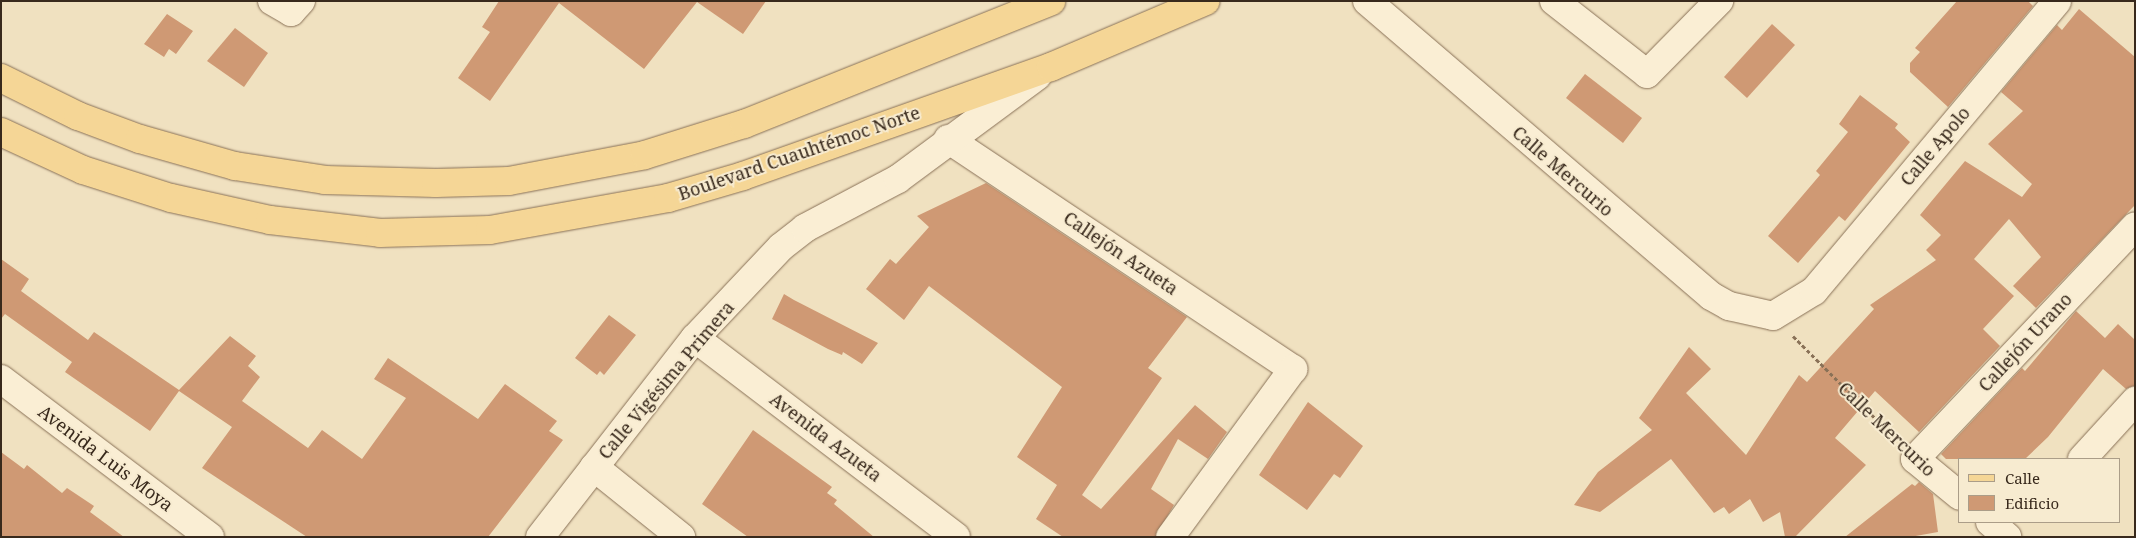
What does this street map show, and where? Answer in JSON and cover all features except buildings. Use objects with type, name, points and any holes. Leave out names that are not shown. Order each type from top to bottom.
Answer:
[{"type":"main road","points":[[1,78],[78,116],[140,140],[235,166],[326,180],[436,184],[509,180],[645,155],[744,124],[1050,1]]},
{"type":"main road","name":"Boulevard Cuauhtémoc Norte","points":[[1,132],[83,170],[171,198],[270,220],[380,233],[490,230],[668,198],[743,176],[1051,67],[1206,1]]},
{"type":"street","name":"Calle Mercurio","points":[[1367,1],[1710,296],[1729,306],[1774,316]]},
{"type":"street","points":[[1554,1],[1647,74],[1719,1]]},
{"type":"street","name":"Calle Apolo","points":[[1774,316],[1814,291],[2057,1]]},
{"type":"street","name":"Calle Vigésima Primera","points":[[540,537],[695,338],[799,233],[898,179],[948,138],[1051,67]]},
{"type":"street","name":"Callejón Azueta","points":[[948,138],[1293,369],[1170,537]]},
{"type":"street","name":"Callejón Urano","points":[[1916,459],[2135,226]]},
{"type":"street","name":"Avenida Azueta","points":[[695,338],[956,537]]},
{"type":"street","name":"Avenida Luis Moya","points":[[4,386],[210,537]]},
{"type":"street","points":[[2083,458],[2135,401]]},
{"type":"street","name":"Calle Mercurio","points":[[1916,459],[1958,494]]},
{"type":"street","points":[[594,467],[682,537]]},
{"type":"street","points":[[1991,523],[2008,537]]},
{"type":"street","points":[[2012,537],[2024,523]]},
{"type":"path","name":"Calle Mercurio","points":[[1774,316],[1916,459]]}]
